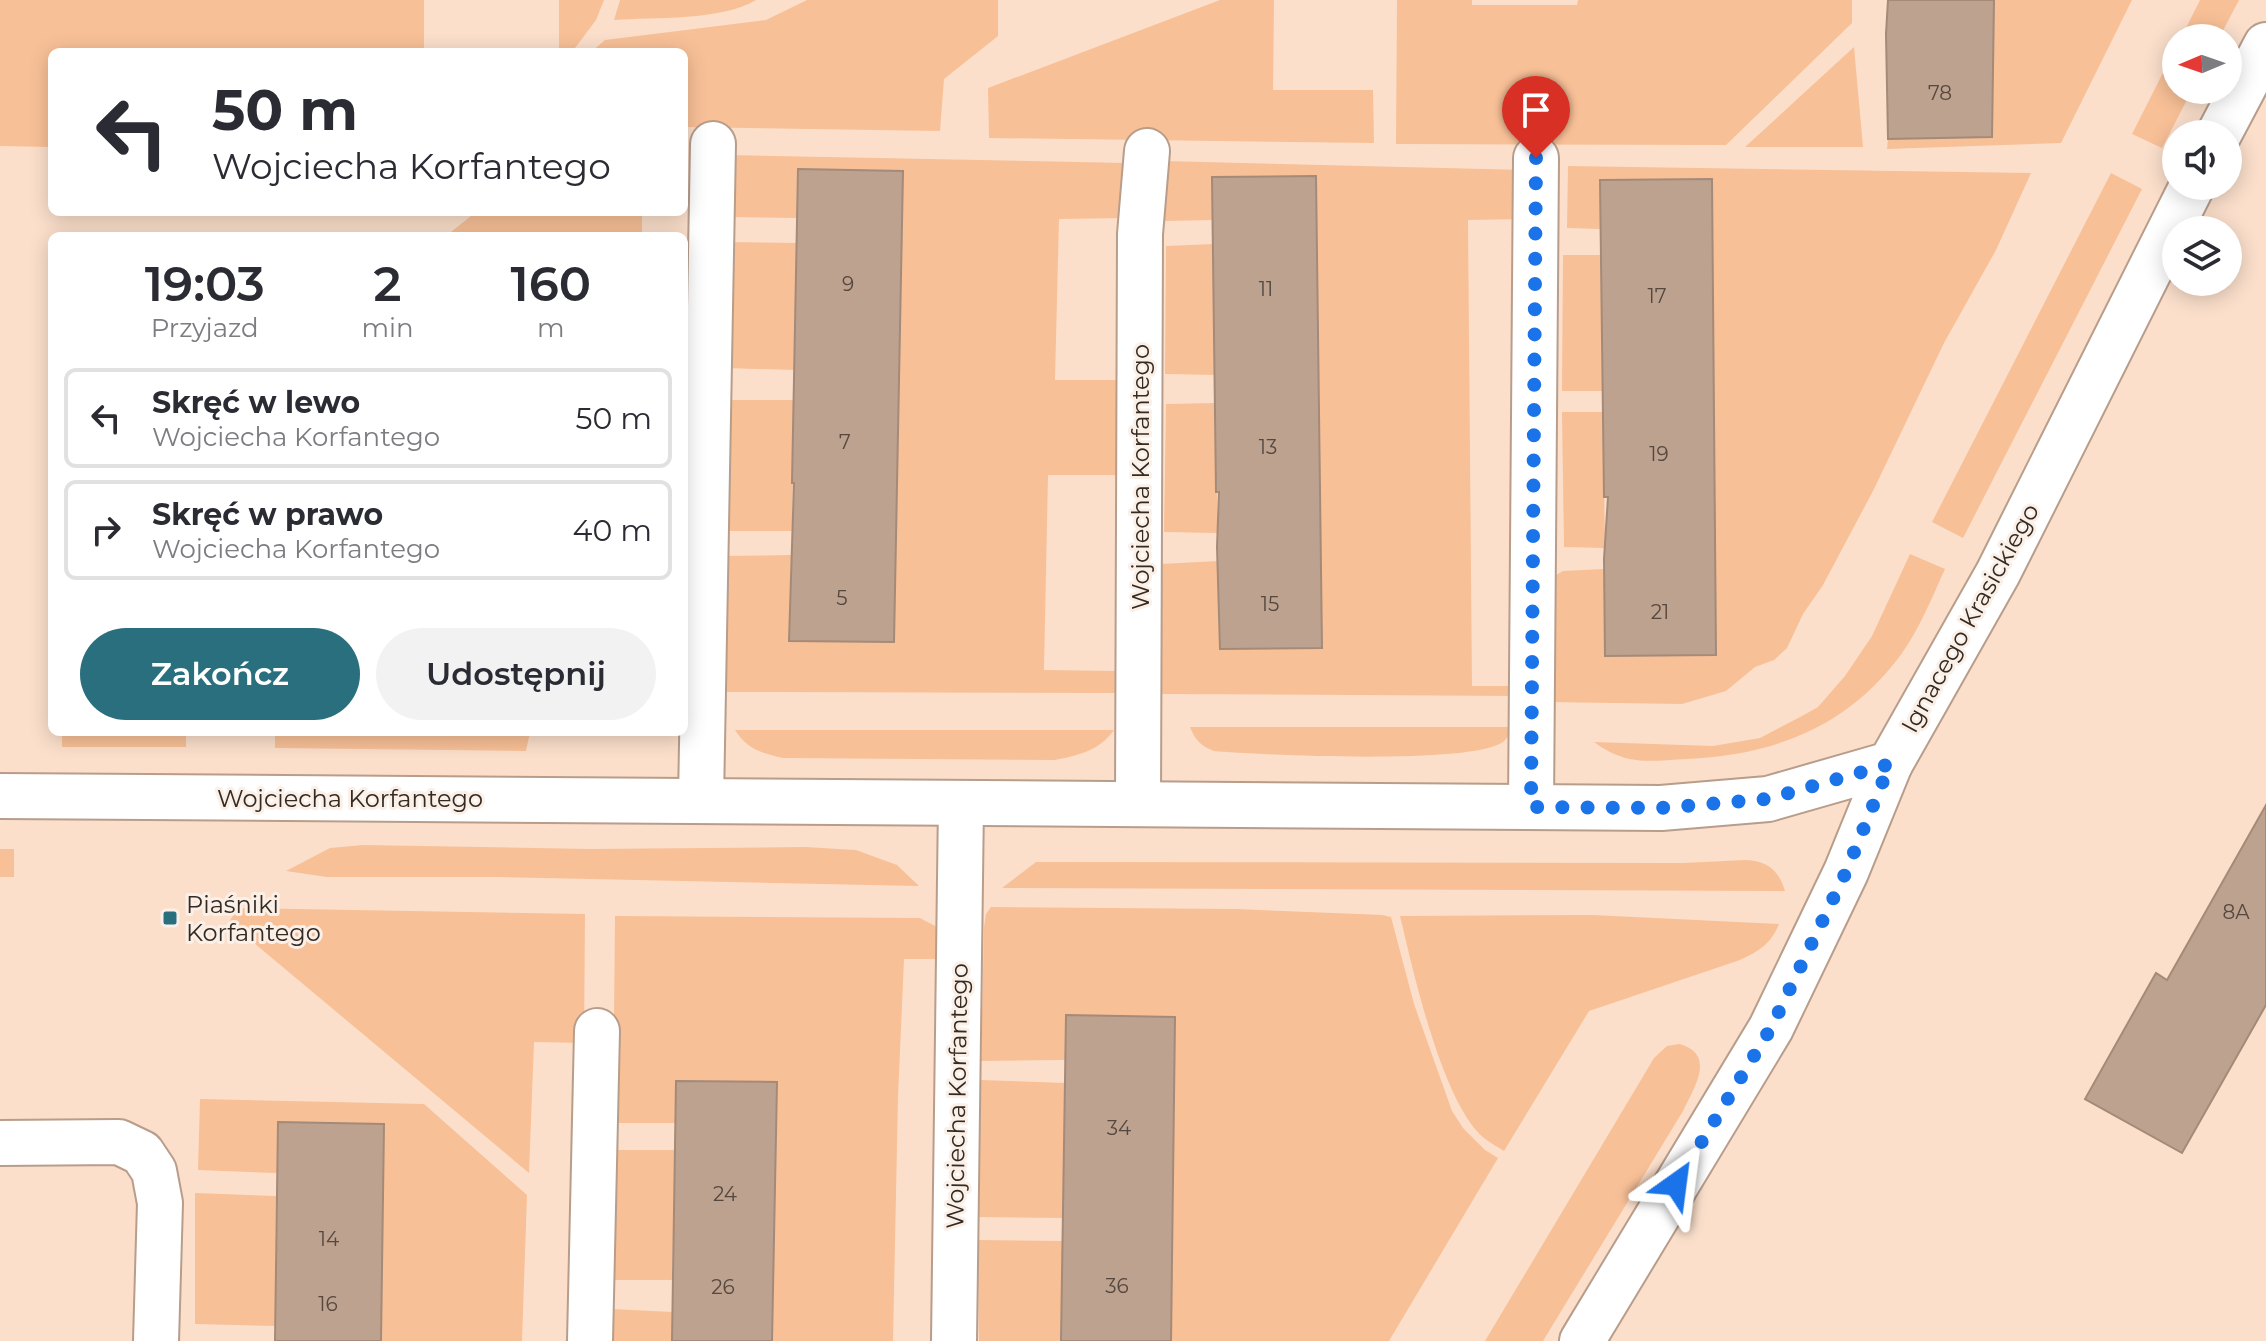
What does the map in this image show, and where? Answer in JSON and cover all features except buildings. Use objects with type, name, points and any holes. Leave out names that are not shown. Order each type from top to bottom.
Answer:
[{"type":"street","points":[[2226,120],[2266,45]]},
{"type":"street","points":[[701,799],[713,144]]},
{"type":"street","name":"Wojciecha Korfantego","points":[[1138,803],[1140,234],[1147,151]]},
{"type":"street","points":[[1531,807],[1536,158]]},
{"type":"street","name":"Ignacego Krasickiego","points":[[1582,1341],[1771,1028],[1846,872],[1890,764],[1998,573],[2185,200]]},
{"type":"street","name":"Wojciecha Korfantego","points":[[0,796],[1661,808],[1768,799],[1890,764]]},
{"type":"street","name":"Wojciecha Korfantego","points":[[954,1341],[961,803]]},
{"type":"street","points":[[590,1341],[597,1031]]},
{"type":"street","points":[[0,1143],[119,1142],[142,1153],[154,1171],[160,1203],[156,1341]]},
{"type":"shaded area","points":[[0,0],[424,0],[424,48],[48,48],[48,147],[0,146]]},
{"type":"shaded area","points":[[559,0],[604,0],[596,20],[575,48],[559,48]]},
{"type":"shaded area","points":[[620,0],[756,0],[742,7],[706,15],[614,20]]},
{"type":"shaded area","points":[[807,0],[998,0],[998,36],[944,79],[940,131],[688,127],[688,48],[596,48],[605,40],[766,20]]},
{"type":"shaded area","points":[[1220,0],[1274,0],[1273,90],[1373,90],[1374,143],[989,138],[988,88]]},
{"type":"shaded area","points":[[1397,0],[1472,0],[1472,5],[1577,5],[1578,0],[1852,0],[1852,23],[1726,145],[1396,144]]},
{"type":"shaded area","points":[[1994,0],[2132,0],[2061,143],[1887,149],[1888,139]]},
{"type":"shaded area","points":[[2200,0],[2239,0],[2226,24],[2188,24]]},
{"type":"shaded area","points":[[1854,47],[1863,147],[1745,147]]},
{"type":"shaded area","points":[[2162,75],[2162,104],[2185,104],[2176,120],[2162,120],[2162,148],[2132,134]]},
{"type":"shaded area","points":[[727,155],[1126,163],[1126,218],[1059,219],[1055,380],[1122,380],[1120,475],[1048,475],[1044,670],[1117,671],[1116,693],[720,692],[721,556],[791,555],[789,641],[894,642],[798,169],[797,218],[728,217]]},
{"type":"shaded area","points":[[1164,161],[1527,170],[1527,219],[1468,220],[1472,686],[1524,686],[1521,696],[1160,694],[1161,564],[1218,561],[1220,649],[1322,647],[1316,176],[1212,177],[1213,220],[1165,221]]},
{"type":"shaded area","points":[[1568,166],[2031,173],[1996,250],[1944,343],[1873,491],[1787,648],[1774,660],[1755,667],[1726,691],[1682,704],[1546,702],[1551,578],[1563,571],[1604,569],[1605,656],[1716,655],[1712,179],[1601,180],[1601,229],[1567,228]]},
{"type":"shaded area","points":[[2111,173],[2142,189],[1963,538],[1932,522]]},
{"type":"shaded area","points":[[471,216],[642,216],[642,232],[451,232]]},
{"type":"shaded area","points":[[726,242],[797,243],[794,370],[725,368]]},
{"type":"shaded area","points":[[1213,244],[1216,375],[1165,374],[1166,246]]},
{"type":"shaded area","points":[[1563,255],[1601,255],[1602,391],[1562,391]]},
{"type":"shaded area","points":[[726,400],[794,400],[792,531],[723,531]]},
{"type":"shaded area","points":[[1215,403],[1218,533],[1164,532],[1166,404]]},
{"type":"shaded area","points":[[1562,412],[1603,412],[1605,548],[1564,547]]},
{"type":"shaded area","points":[[1910,554],[1945,569],[1922,619],[1892,666],[1849,707],[1825,723],[1773,745],[1717,757],[1638,760],[1617,755],[1594,742],[1713,746],[1760,738],[1818,707],[1845,676],[1872,636]]},
{"type":"shaded area","points":[[1190,727],[1514,727],[1503,742],[1483,749],[1451,754],[1364,757],[1214,751],[1199,742]]},
{"type":"shaded area","points":[[735,730],[1114,730],[1095,747],[1055,760],[783,758],[755,749],[744,742]]},
{"type":"shaded area","points":[[62,736],[186,736],[186,747],[62,747]]},
{"type":"shaded area","points":[[275,736],[529,736],[526,751],[275,748]]},
{"type":"shaded area","points":[[363,845],[591,849],[805,847],[856,850],[897,865],[919,886],[497,877],[327,877],[286,871],[330,848]]},
{"type":"shaded area","points":[[0,849],[14,849],[14,877],[0,877]]},
{"type":"shaded area","points":[[1746,860],[1771,868],[1785,891],[1002,888],[1036,862],[1683,863]]},
{"type":"shaded area","points":[[991,907],[1236,909],[1391,917],[1414,1004],[1452,1111],[1463,1128],[1498,1158],[1389,1341],[1171,1341],[1066,1015],[1065,1060],[981,1061],[984,927],[986,914]]},
{"type":"shaded area","points":[[238,908],[585,914],[584,1043],[534,1042],[529,1173],[229,922]]},
{"type":"shaded area","points":[[1593,915],[1779,924],[1764,946],[1740,960],[1589,1011],[1504,1151],[1484,1138],[1469,1121],[1442,1067],[1400,916]]},
{"type":"shaded area","points":[[615,916],[920,918],[937,927],[940,959],[904,959],[893,1341],[772,1341],[777,1083],[677,1081],[677,1123],[613,1123]]},
{"type":"shaded area","points":[[1679,1044],[1697,1055],[1700,1064],[1697,1082],[1683,1111],[1543,1341],[1485,1341],[1654,1058],[1667,1046]]},
{"type":"shaded area","points":[[980,1080],[1065,1083],[1063,1218],[979,1217]]},
{"type":"shaded area","points":[[200,1099],[424,1104],[527,1195],[522,1341],[381,1341],[384,1124],[279,1122],[277,1173],[198,1170]]},
{"type":"shaded area","points":[[612,1150],[675,1150],[672,1280],[613,1280]]},
{"type":"shaded area","points":[[195,1193],[276,1196],[275,1326],[195,1324]]},
{"type":"shaded area","points":[[978,1240],[1063,1241],[1061,1341],[979,1341]]},
{"type":"shaded area","points":[[612,1309],[672,1312],[672,1341],[612,1341]]},
{"type":"place","name":"Piaśniki Korfantego","points":[[170,918]]},
{"type":"route","points":[[1536,158],[1531,807],[1661,808],[1768,799],[1890,764],[1846,872],[1771,1028],[1676,1184]]}]
